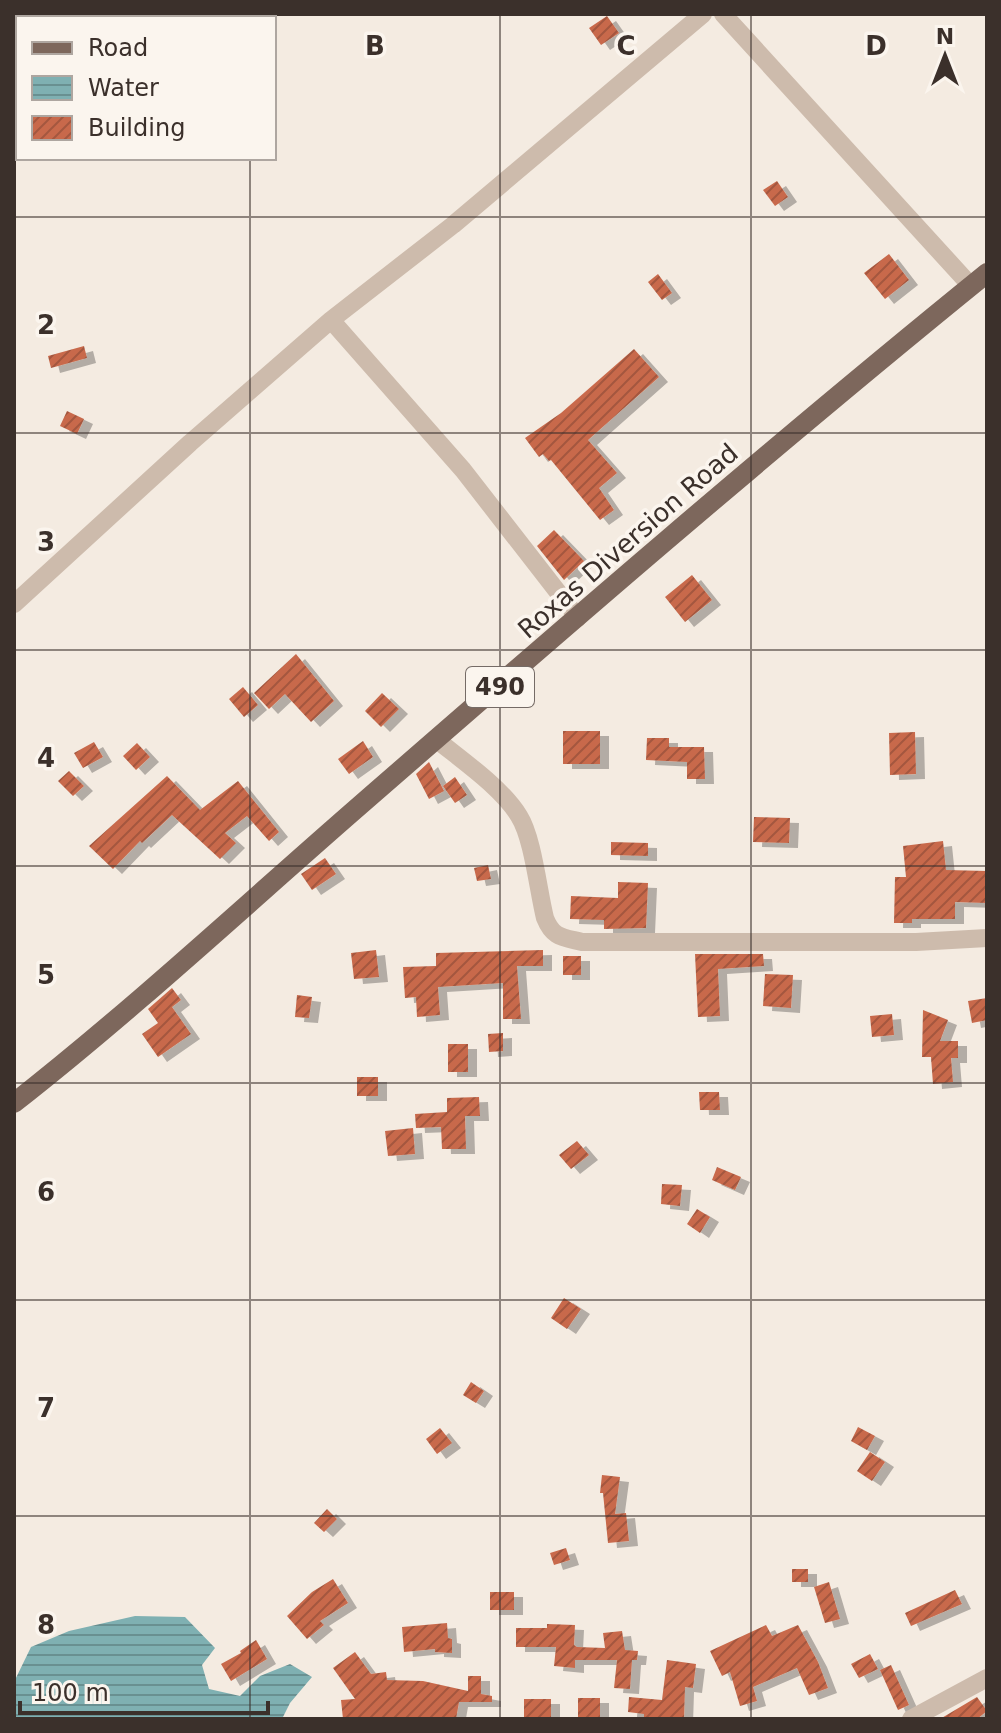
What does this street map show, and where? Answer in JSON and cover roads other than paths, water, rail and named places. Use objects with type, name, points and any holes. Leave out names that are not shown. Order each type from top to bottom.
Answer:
[{"type":"main road","name":"Roxas Diversion Road","points":[[14,1103],[75,1055],[843,391],[979,280]]},
{"type":"street","points":[[14,604],[190,443],[331,320],[453,225],[703,14]]},
{"type":"street","points":[[723,14],[979,280]]},
{"type":"street","points":[[331,320],[463,470],[578,618]]},
{"type":"street","points":[[437,740],[498,792],[518,814],[526,830],[545,918],[550,930],[561,937],[582,942],[916,942],[987,938]]},
{"type":"street","points":[[911,1719],[987,1678]]},
{"type":"water","points":[[135,1616],[185,1617],[215,1648],[202,1665],[209,1689],[240,1696],[260,1676],[290,1664],[312,1677],[290,1703],[282,1719],[14,1719],[14,1682],[31,1647],[69,1631]]}]
